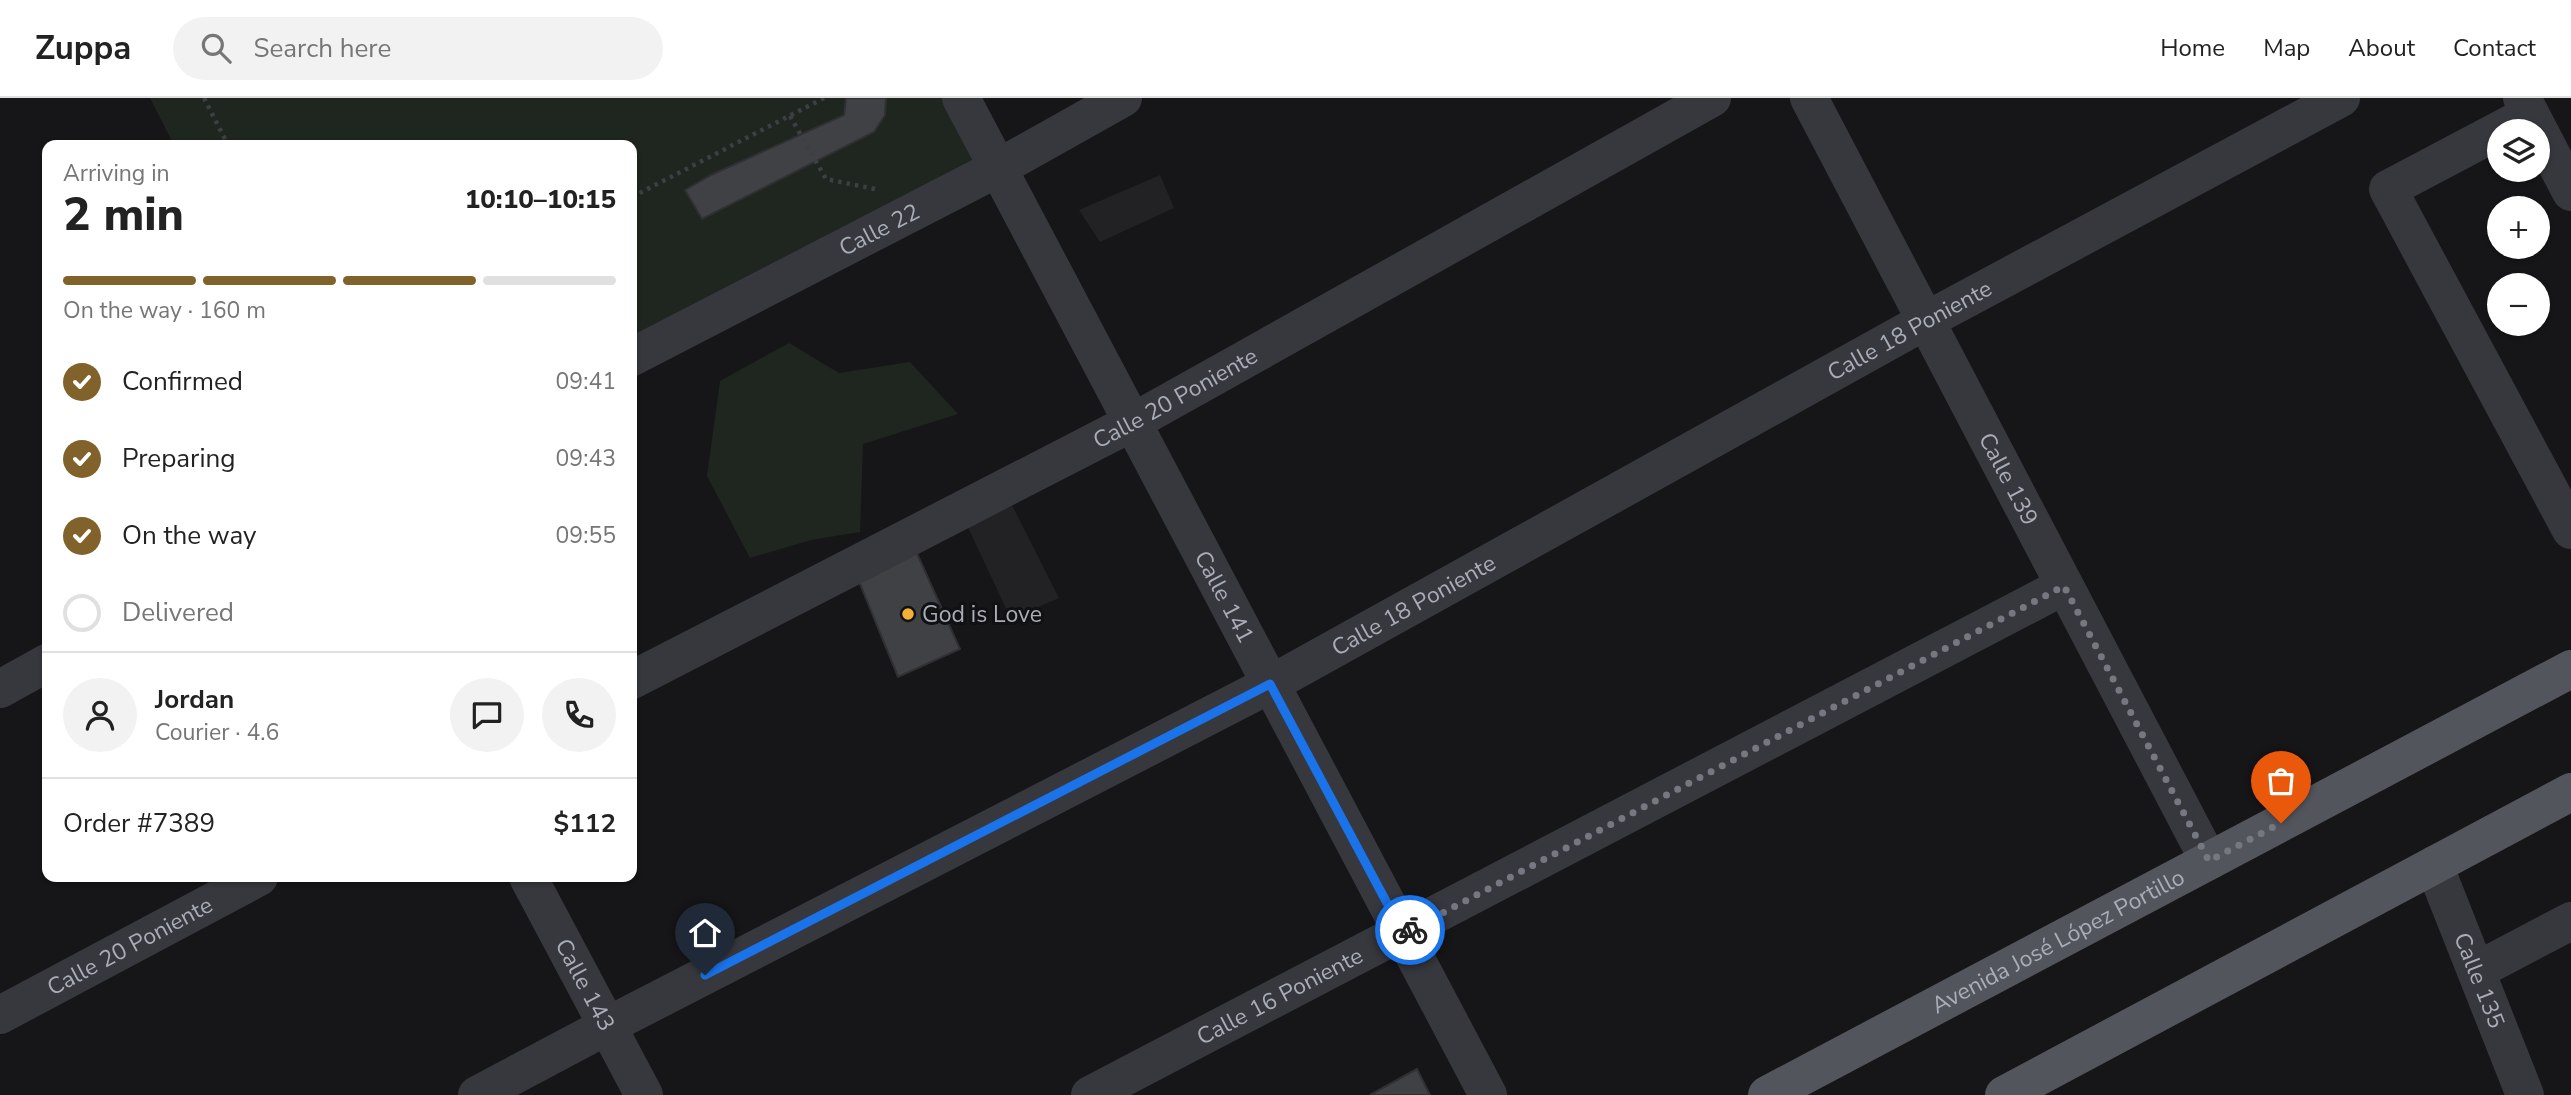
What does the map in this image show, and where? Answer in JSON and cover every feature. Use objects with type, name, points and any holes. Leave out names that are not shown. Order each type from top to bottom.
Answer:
[{"type":"main road","name":"Avenida José López Portillo","points":[[1767,1095],[2571,670]]},
{"type":"main road","points":[[2004,1095],[2571,792]]},
{"type":"street","name":"Calle 141","points":[[961,98],[1488,1095]]},
{"type":"street","name":"Calle 22","points":[[637,354],[998,168],[1123,98]]},
{"type":"street","name":"Calle 20 Poniente","points":[[637,677],[1133,422],[1712,98]]},
{"type":"street","name":"Calle 139","points":[[1809,98],[2209,861]]},
{"type":"street","name":"Calle 18 Poniente","points":[[477,1095],[1270,684],[1927,320],[2341,98]]},
{"type":"street","points":[[2571,192],[2526,106],[2388,189],[2571,530]]},
{"type":"street","name":"Calle 16 Poniente","points":[[1090,1095],[2064,586]]},
{"type":"street","points":[[0,689],[42,666]]},
{"type":"street","name":"Calle 135","points":[[2434,865],[2525,1095]]},
{"type":"street","name":"Calle 20 Poniente","points":[[0,1015],[250,882]]},
{"type":"street","name":"Calle 143","points":[[531,882],[644,1095]]},
{"type":"street","points":[[2476,971],[2571,921]]},
{"type":"path","points":[[204,98],[225,140]]},
{"type":"path","points":[[637,194],[824,98]]},
{"type":"path","points":[[790,116],[826,179],[934,201]]},
{"type":"shaded area","points":[[150,98],[961,98],[998,168],[637,354],[637,140],[171,140]]},
{"type":"shaded area","points":[[1160,175],[1174,208],[1100,242],[1079,210]]},
{"type":"shaded area","points":[[789,343],[839,373],[910,362],[958,414],[863,444],[860,532],[811,540],[750,558],[707,476],[720,381]]},
{"type":"shaded area","points":[[1010,501],[1059,598],[1011,619],[965,521]]},
{"type":"building","points":[[846,98],[886,98],[885,115],[874,132],[702,219],[685,190],[711,175],[844,115]]},
{"type":"building","name":"God is Love","points":[[915,549],[960,649],[898,677],[858,579]]},
{"type":"building","points":[[1417,1069],[1430,1095],[1370,1095]]},
{"type":"way so far","points":[[1410,930],[2064,586],[2209,861],[2281,823]]},
{"type":"place","name":"God is Love","points":[[908,614]]},
{"type":"route","points":[[705,975],[1270,684],[1403,933],[1410,930]]}]
